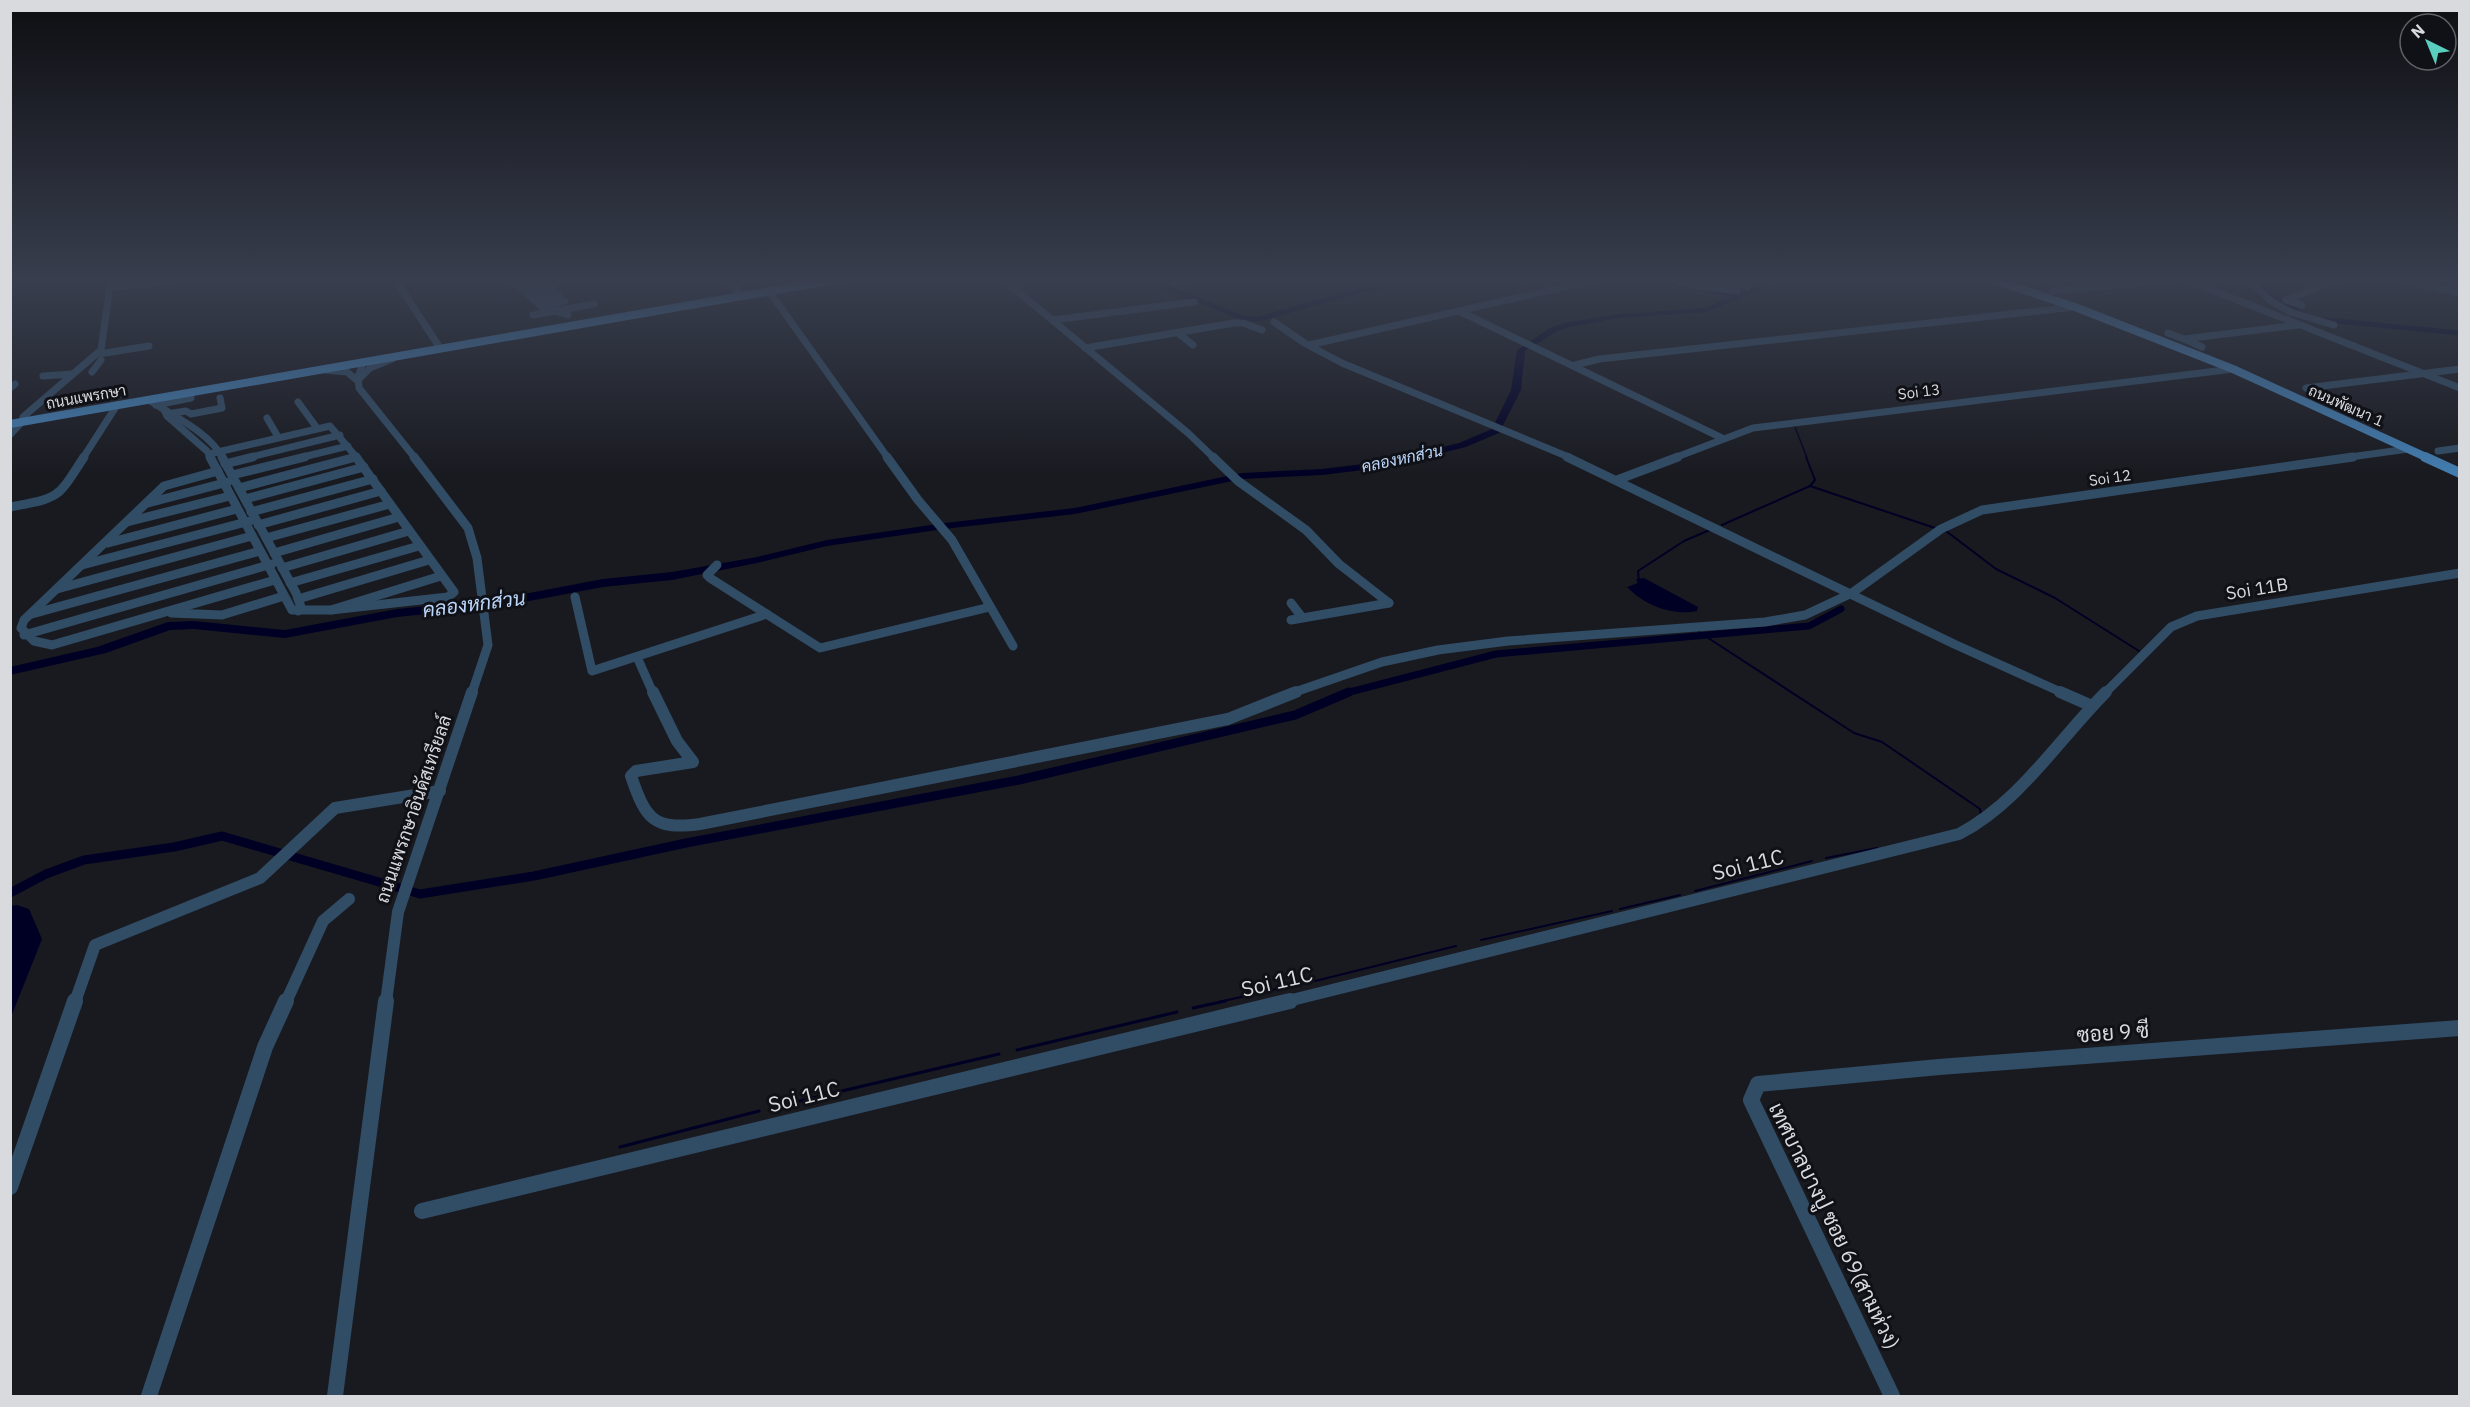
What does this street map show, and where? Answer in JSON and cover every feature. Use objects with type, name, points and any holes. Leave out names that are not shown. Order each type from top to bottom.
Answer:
[{"type":"main road","name":"ถนนแพรกษา","points":[[10,424],[22,419],[438,345]]},
{"type":"main road","name":"ถนนแพรกษา","points":[[10,419],[117,405],[161,407],[318,370],[462,345]]},
{"type":"main road","name":"ถนนพัฒนา 1","points":[[2171,345],[2233,369],[2460,473]]},
{"type":"street","points":[[52,369],[41,378],[93,371],[103,345]]},
{"type":"street","points":[[807,345],[918,500],[952,540],[1013,646]]},
{"type":"street","points":[[1081,345],[1188,433],[1236,478],[1306,530],[1339,564],[1389,603],[1296,618],[1291,603]]},
{"type":"street","points":[[1085,348],[1106,345]]},
{"type":"street","points":[[1310,345],[1387,381],[1490,422],[1617,480],[1852,593],[1992,664],[2092,706]]},
{"type":"street","points":[[1531,345],[1722,438]]},
{"type":"street","points":[[1575,365],[1599,359],[1732,345]]},
{"type":"street","points":[[2197,345],[2202,347]]},
{"type":"street","points":[[2349,345],[2460,388]]},
{"type":"street","points":[[10,435],[22,419],[73,373],[100,357],[149,346]]},
{"type":"street","points":[[358,381],[370,368],[400,356]]},
{"type":"street","points":[[358,381],[363,363]]},
{"type":"street","name":"Soi 13","points":[[1617,480],[1753,428],[2233,369]]},
{"type":"street","points":[[2306,388],[2460,369]]},
{"type":"street","points":[[318,370],[346,372],[358,381]]},
{"type":"street","name":"ถนนแพรกษาอินดัสเทรียลล์","points":[[335,1396],[400,907],[488,645],[477,558],[468,528],[458,512],[359,388],[358,381]]},
{"type":"street","points":[[161,407],[191,398]]},
{"type":"street","points":[[161,407],[191,414],[222,408],[220,398]]},
{"type":"street","points":[[298,402],[317,428]]},
{"type":"street","points":[[10,507],[52,499],[61,492],[117,405]]},
{"type":"street","points":[[161,407],[219,452],[290,583],[301,607],[298,611]]},
{"type":"street","points":[[267,418],[278,437]]},
{"type":"street","points":[[193,434],[209,454],[289,609],[298,611],[389,605],[453,596],[454,592],[373,479],[340,435],[330,426],[209,454]]},
{"type":"street","points":[[225,464],[340,435]]},
{"type":"street","points":[[235,481],[348,446]]},
{"type":"street","points":[[2438,451],[2460,448]]},
{"type":"street","name":"Soi 12","points":[[638,657],[673,736],[682,752],[693,762],[636,771],[631,776],[651,816],[667,826],[700,824],[1132,740],[1227,719],[1334,677],[1419,653],[1508,642],[1784,620],[1805,615],[1852,593],[1941,529],[1982,510],[2408,449]]},
{"type":"street","points":[[148,503],[224,483],[356,457]]},
{"type":"street","points":[[245,499],[364,467]]},
{"type":"street","points":[[218,471],[167,484],[24,620],[21,628],[24,635],[46,645],[52,645],[275,580]]},
{"type":"street","points":[[82,566],[245,522],[373,479]]},
{"type":"street","points":[[255,519],[381,491]]},
{"type":"street","points":[[127,522],[230,496]]},
{"type":"street","points":[[266,538],[390,504]]},
{"type":"street","points":[[105,544],[237,509]]},
{"type":"street","points":[[24,635],[268,565],[399,517]]},
{"type":"street","points":[[278,561],[409,531]]},
{"type":"street","points":[[54,590],[252,536]]},
{"type":"street","points":[[290,583],[419,546]]},
{"type":"street","points":[[32,614],[260,551]]},
{"type":"street","points":[[298,600],[429,560]]},
{"type":"street","points":[[717,565],[707,575],[820,648],[990,607]]},
{"type":"street","name":"Soi 11B","points":[[2092,706],[2171,627],[2197,616],[2460,573]]},
{"type":"street","points":[[331,609],[441,576]]},
{"type":"street","points":[[162,613],[222,615],[284,597]]},
{"type":"street","points":[[575,597],[592,670],[766,614]]},
{"type":"street","name":"Soi 11C","points":[[422,1211],[1314,995],[1959,834],[1984,821],[2007,800],[2092,706]]},
{"type":"street","points":[[10,1187],[95,945],[261,878],[335,808],[440,791]]},
{"type":"street","points":[[149,1396],[265,1047],[323,921],[349,899]]},
{"type":"street","name":"ซอย 9 ซี","points":[[1769,1081],[2460,1028]]},
{"type":"street","name":"เทศบาลบางปู ซอย 69(สามห่วง)","points":[[1769,1081],[1758,1084],[1751,1100],[1892,1396]]},
{"type":"water","points":[[1644,578],[1698,607],[1697,611],[1678,612],[1660,608],[1634,594],[1627,587],[1638,583],[1636,579]]},
{"type":"water","points":[[17,905],[29,909],[42,939],[11,1017],[11,906]]},
{"type":"waterway","name":"คลองหกส่วน","points":[[945,526],[1075,511],[1242,476],[1322,472],[1380,465],[1462,445],[1496,431],[1516,390],[1521,350],[1530,345]]},
{"type":"waterway","points":[[1795,427],[1807,458]]},
{"type":"waterway","points":[[1806,457],[1815,480],[1810,486]]},
{"type":"waterway","points":[[1722,525],[1810,486]]},
{"type":"waterway","points":[[1810,486],[1935,528]]},
{"type":"waterway","name":"คลองหกส่วน","points":[[10,671],[101,650],[168,626],[194,625],[285,634],[397,613],[497,603],[603,583],[672,576],[757,560],[827,543],[940,527]]},
{"type":"waterway","points":[[1639,583],[1638,571],[1684,541],[1712,529]]},
{"type":"waterway","points":[[1946,531],[1996,569],[2055,598],[2139,651]]},
{"type":"waterway","points":[[1348,693],[1496,654],[1809,626],[1841,609]]},
{"type":"waterway","points":[[1699,632],[1854,733],[1882,742],[1980,809],[1981,815]]},
{"type":"waterway","points":[[10,893],[46,874],[84,860],[174,847],[222,836],[420,894],[534,876],[686,843],[1019,780],[1295,715],[1348,693]]},
{"type":"waterway","points":[[1826,858],[1877,848]]},
{"type":"waterway","points":[[1695,891],[1812,861]]},
{"type":"waterway","points":[[1620,909],[1680,895]]},
{"type":"waterway","points":[[1481,940],[1612,911]]},
{"type":"waterway","points":[[1315,981],[1456,946]]},
{"type":"waterway","points":[[1219,1002],[1299,984]]},
{"type":"waterway","points":[[1193,1008],[1225,1001]]},
{"type":"waterway","points":[[1017,1050],[1177,1012]]},
{"type":"waterway","points":[[778,1106],[999,1054]]},
{"type":"waterway","points":[[620,1147],[759,1111]]}]
